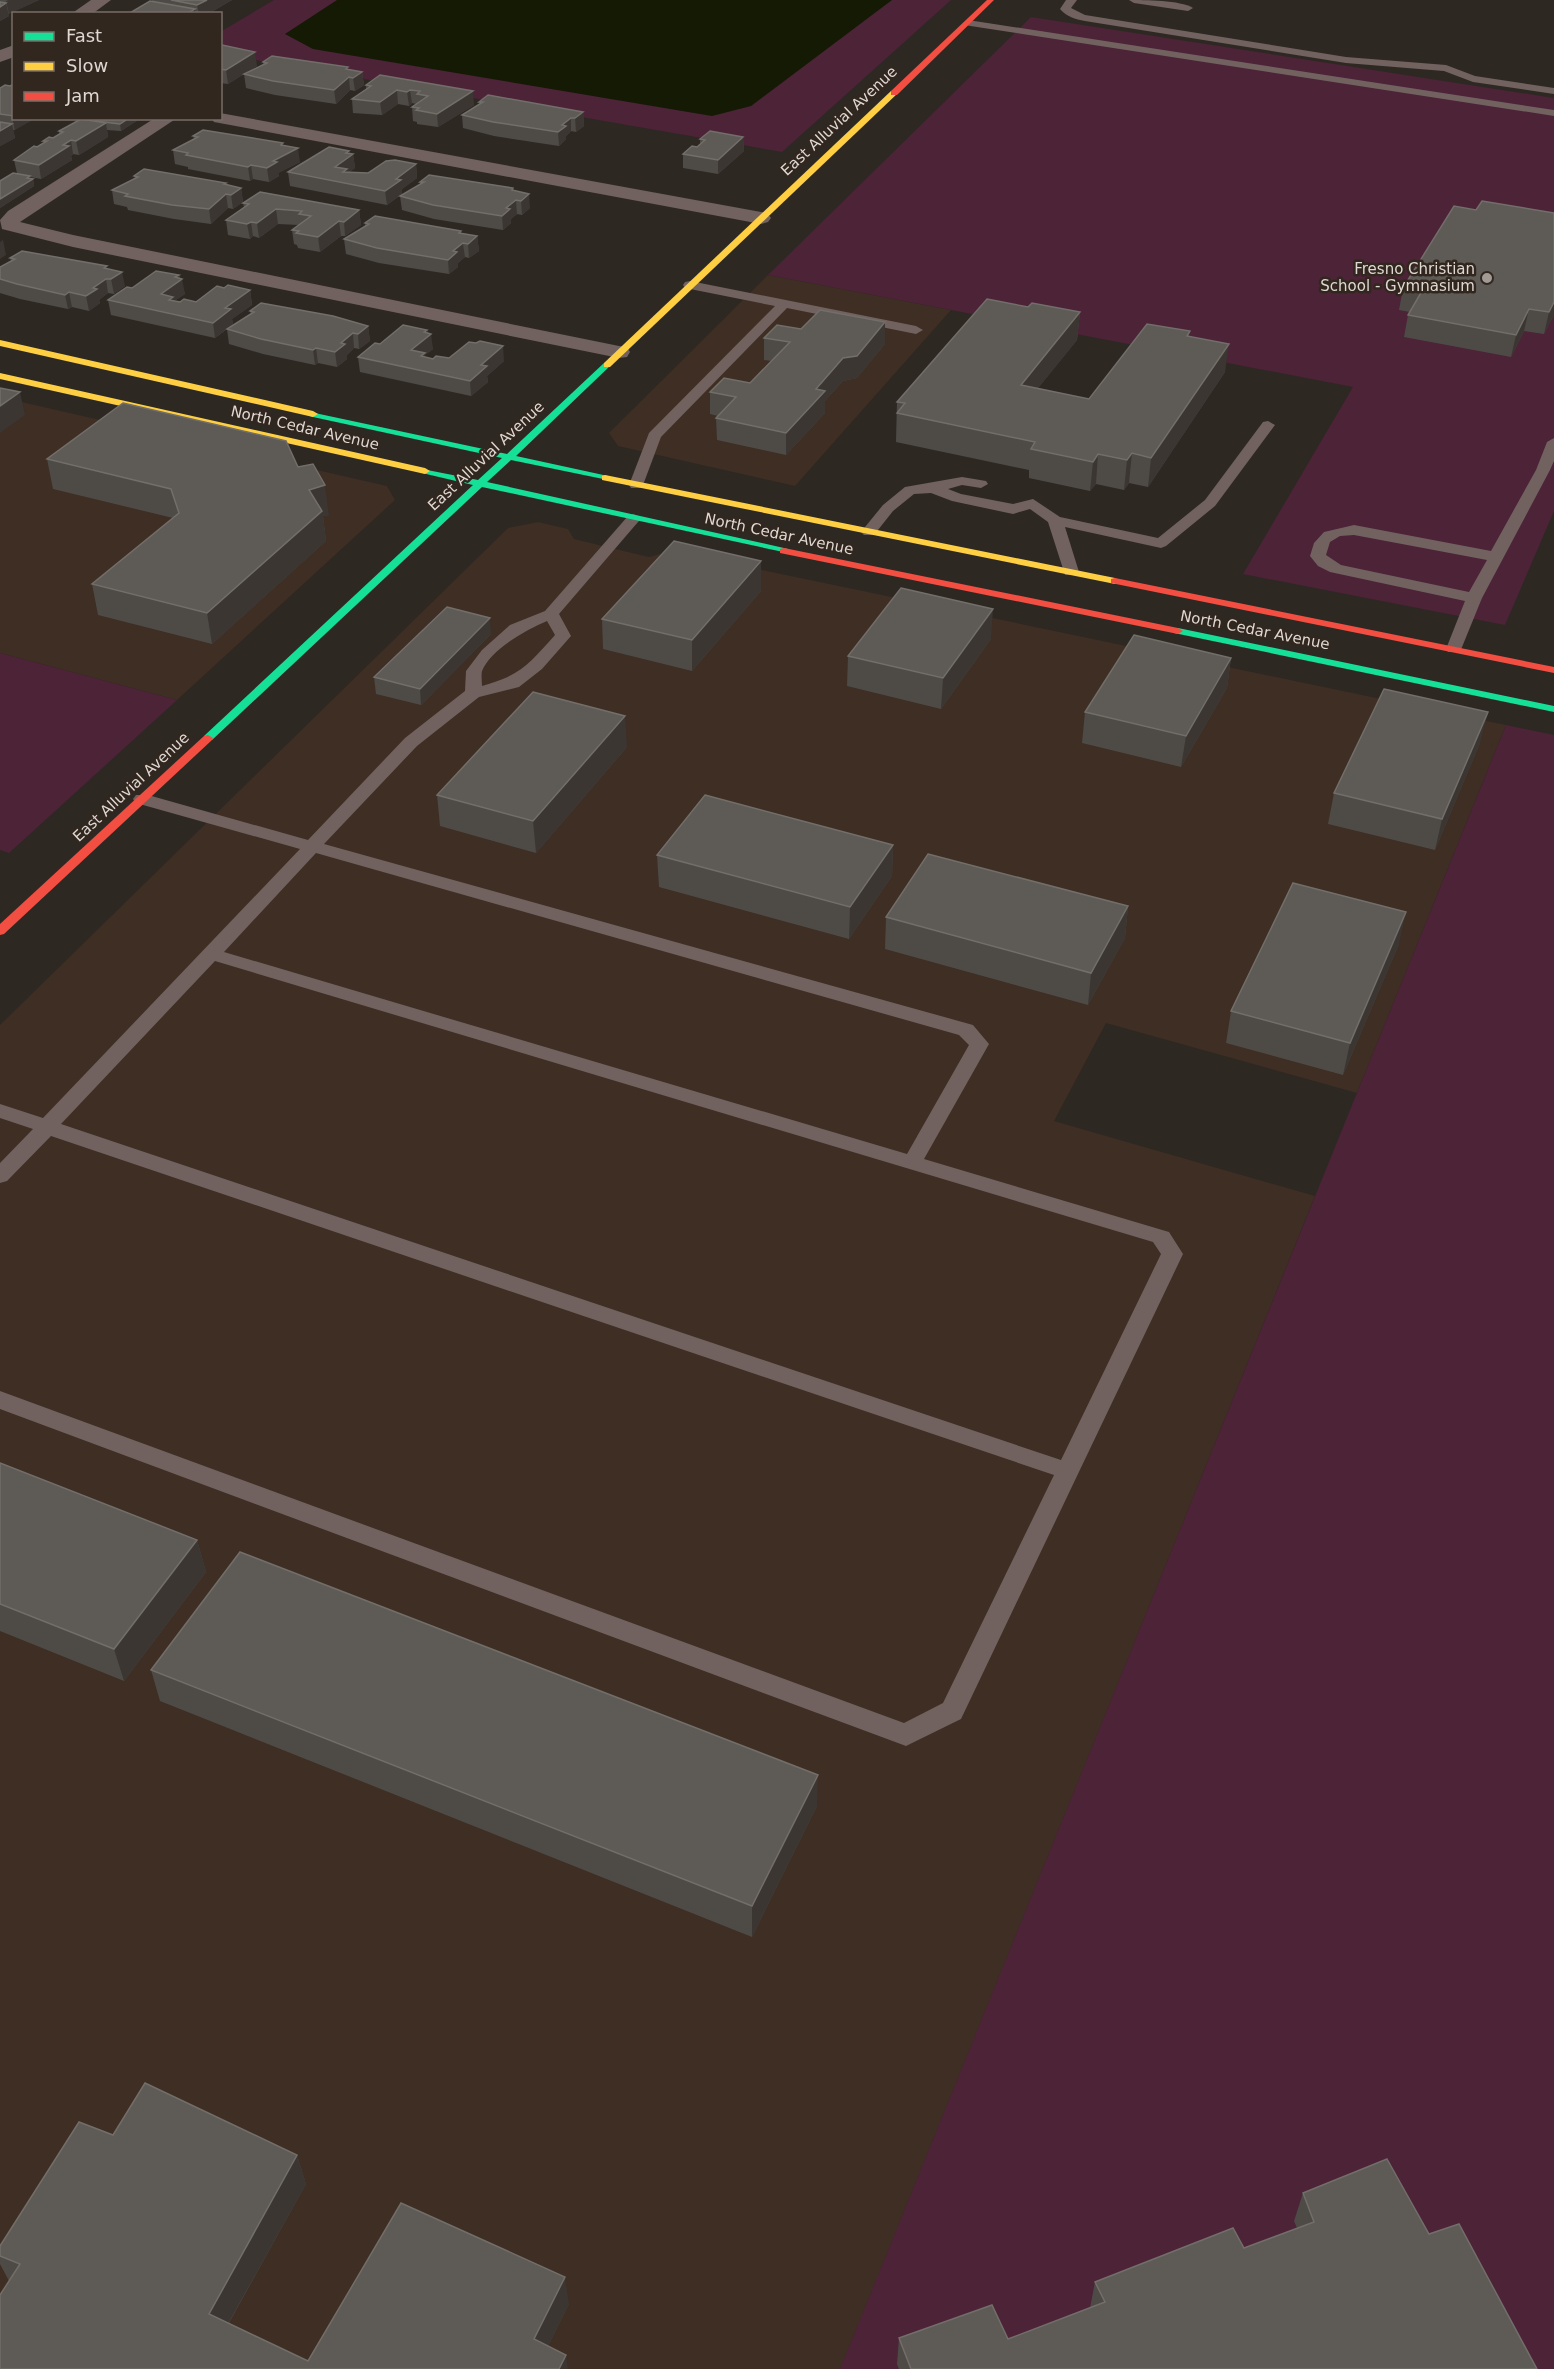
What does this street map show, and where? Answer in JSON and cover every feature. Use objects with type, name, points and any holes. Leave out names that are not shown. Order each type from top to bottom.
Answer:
[{"type":"main road","name":"East Alluvial Avenue","points":[[0,931],[480,485],[991,0]]},
{"type":"main road","name":"North Cedar Avenue","points":[[0,343],[636,485],[1554,670]]},
{"type":"main road","name":"North Cedar Avenue","points":[[0,376],[861,569],[1325,660],[1554,709]]},
{"type":"main road","points":[[1325,660],[1335,653],[1345,652]]},
{"type":"street","points":[[82,12],[103,0]]},
{"type":"street","points":[[222,118],[761,218]]},
{"type":"street","points":[[165,120],[15,214],[9,225],[16,229],[96,246],[619,352]]},
{"type":"lane","points":[[1072,0],[1065,9],[1085,18],[1346,60],[1446,68],[1473,79],[1554,91]]},
{"type":"lane","points":[[1134,0],[1188,8]]},
{"type":"lane","points":[[968,22],[1554,113]]},
{"type":"lane","points":[[690,285],[916,330]]},
{"type":"lane","points":[[636,485],[654,436],[784,304]]},
{"type":"lane","points":[[1018,493],[1055,520],[1161,543],[1210,503],[1268,425]]},
{"type":"lane","points":[[1454,649],[1474,598],[1543,470],[1554,442]]},
{"type":"lane","points":[[869,532],[888,508],[910,490],[933,488],[962,481],[981,484]]},
{"type":"lane","points":[[933,488],[957,498],[1013,509],[1033,504]]},
{"type":"lane","points":[[473,693],[474,671],[488,653],[516,628],[550,614],[633,519]]},
{"type":"lane","points":[[1055,520],[1071,572]]},
{"type":"lane","points":[[1474,598],[1336,569],[1324,563],[1318,556],[1318,549],[1328,534],[1354,530],[1497,558]]},
{"type":"lane","points":[[0,1176],[411,742],[473,693],[513,683],[536,666],[563,636],[550,614]]},
{"type":"lane","points":[[142,800],[966,1030],[979,1044],[912,1163]]},
{"type":"lane","points":[[0,1400],[906,1735],[952,1711],[1172,1254],[1161,1237],[211,954]]},
{"type":"lane","points":[[0,1111],[1068,1471]]},
{"type":"shaded area","points":[[274,0],[951,0],[782,152],[222,54],[222,31]]},
{"type":"shaded area","points":[[337,0],[892,0],[751,106],[712,116],[313,49],[285,34]]},
{"type":"shaded area","points":[[1031,17],[1554,98],[1554,511],[1505,625],[1243,574],[1353,387],[768,275]]},
{"type":"shaded area","points":[[768,275],[951,310],[795,486],[618,446],[609,433]]},
{"type":"shaded area","points":[[0,397],[387,486],[395,500],[177,700],[0,653]]},
{"type":"shaded area","points":[[538,522],[568,529],[574,539],[649,557],[671,551],[1506,725],[1357,1093],[1106,1023],[1054,1121],[1315,1196],[841,2369],[0,2369],[0,1025],[508,528]]},
{"type":"shaded area","points":[[0,653],[177,700],[9,853],[0,850]]},
{"type":"shaded area","points":[[1506,725],[1554,735],[1554,2369],[840,2369]]},
{"type":"building","points":[[171,0],[207,0],[197,5]]},
{"type":"building","points":[[150,1],[195,9],[190,12],[131,12]]},
{"type":"building","points":[[222,45],[255,52],[226,70],[222,69]]},
{"type":"building","points":[[272,56],[348,67],[346,69],[362,72],[353,78],[349,77],[334,90],[273,81],[244,74],[267,63],[263,62]]},
{"type":"building","points":[[380,75],[473,91],[437,114],[416,110],[419,108],[412,107],[428,96],[417,94],[420,91],[397,90],[380,102],[352,99],[371,86],[366,85]]},
{"type":"building","points":[[5,85],[12,85],[12,116],[0,114],[0,88]]},
{"type":"building","points":[[488,95],[583,112],[562,125],[566,126],[558,132],[462,115],[483,102],[479,102]]},
{"type":"building","points":[[79,120],[106,123],[76,141],[71,140],[63,145],[69,146],[39,165],[14,160],[34,146],[37,147],[47,141],[43,141],[49,137],[53,138],[63,132],[59,131]]},
{"type":"building","points":[[97,120],[126,120],[120,124],[95,121]]},
{"type":"building","points":[[0,122],[12,124],[0,131]]},
{"type":"building","points":[[203,130],[283,143],[281,145],[298,148],[273,161],[277,162],[267,168],[251,165],[248,167],[186,155],[188,153],[173,150],[198,137],[193,136]]},
{"type":"building","points":[[710,131],[743,137],[718,160],[683,154],[692,146],[697,147],[705,140],[700,139]]},
{"type":"building","points":[[329,147],[353,154],[335,167],[347,169],[343,172],[368,173],[386,161],[395,160],[416,164],[396,179],[401,180],[385,191],[288,172]]},
{"type":"building","points":[[144,169],[226,183],[224,184],[241,188],[231,195],[226,194],[209,209],[125,196],[128,194],[112,190],[138,177],[134,176]]},
{"type":"building","points":[[13,173],[30,176],[27,178],[33,179],[0,199],[0,181]]},
{"type":"building","points":[[429,175],[513,188],[512,190],[529,194],[521,201],[516,200],[506,208],[510,209],[502,216],[433,205],[400,196],[424,182],[420,182]]},
{"type":"building","points":[[260,192],[359,210],[344,222],[339,221],[318,237],[296,233],[299,231],[292,230],[311,216],[299,214],[302,211],[276,209],[257,223],[247,224],[226,220],[249,204],[243,203]]},
{"type":"building","name":"Fresno Christian School - Gymnasium","points":[[1482,201],[1554,213],[1554,302],[1549,312],[1529,309],[1516,335],[1408,315],[1422,291],[1403,288],[1454,206],[1476,210]]},
{"type":"building","points":[[375,216],[461,231],[459,233],[477,236],[468,244],[463,243],[453,251],[457,252],[448,260],[377,248],[344,239],[369,224],[365,223]]},
{"type":"building","points":[[22,251],[107,266],[104,268],[122,272],[111,279],[106,279],[86,296],[69,292],[65,295],[0,279],[0,267],[15,259],[10,258]]},
{"type":"building","points":[[156,271],[179,275],[175,277],[182,279],[161,294],[173,297],[169,300],[180,302],[184,299],[196,302],[217,286],[224,288],[228,285],[250,290],[225,308],[231,309],[213,323],[108,300],[127,287],[132,288]]},
{"type":"building","points":[[987,299],[1028,307],[1032,303],[1080,312],[1021,385],[1089,399],[1147,324],[1190,331],[1187,336],[1229,344],[1151,458],[1132,453],[1127,460],[1098,454],[1093,462],[1031,449],[1035,442],[897,413],[905,403],[897,402]]},
{"type":"building","points":[[261,303],[333,316],[368,326],[358,334],[353,333],[341,343],[345,344],[335,352],[316,348],[313,350],[261,339],[227,329],[254,312],[250,311]]},
{"type":"building","points":[[820,310],[885,322],[857,356],[843,358],[816,389],[825,391],[786,433],[716,418],[736,397],[710,392],[724,378],[750,383],[790,342],[764,338],[777,325],[801,329]]},
{"type":"building","points":[[403,325],[427,330],[424,332],[431,334],[411,350],[425,353],[421,356],[433,359],[436,356],[449,358],[469,342],[480,341],[503,346],[481,365],[487,366],[470,381],[358,357],[375,343],[380,344]]},
{"type":"building","points":[[0,388],[20,392],[0,406]]},
{"type":"building","points":[[123,403],[286,441],[298,467],[313,464],[325,485],[309,490],[322,511],[207,613],[92,584],[179,513],[171,489],[47,459]]},
{"type":"building","points":[[674,541],[761,561],[692,640],[602,619]]},
{"type":"building","points":[[901,588],[993,609],[943,678],[848,656]]},
{"type":"building","points":[[447,607],[490,618],[420,689],[374,677]]},
{"type":"building","points":[[1134,635],[1231,658],[1186,736],[1085,712]]},
{"type":"building","points":[[1384,689],[1488,712],[1442,819],[1334,793]]},
{"type":"building","points":[[533,692],[625,716],[533,821],[437,795]]},
{"type":"building","points":[[705,795],[893,845],[850,907],[657,855]]},
{"type":"building","points":[[928,854],[1128,906],[1091,973],[886,917]]},
{"type":"building","points":[[1293,883],[1406,912],[1350,1043],[1231,1011]]},
{"type":"building","points":[[0,1463],[197,1540],[114,1649],[0,1604]]},
{"type":"building","points":[[240,1552],[818,1775],[752,1906],[151,1670]]},
{"type":"building","points":[[145,2083],[297,2155],[209,2314],[308,2361],[401,2203],[565,2277],[534,2339],[566,2355],[559,2369],[0,2369],[0,2295],[20,2264],[0,2256],[0,2246],[79,2122],[113,2135]]},
{"type":"building","points":[[1387,2159],[1429,2234],[1459,2224],[1537,2369],[911,2369],[899,2338],[992,2305],[1008,2339],[1105,2302],[1095,2282],[1233,2228],[1244,2248],[1314,2222],[1303,2193]]},
{"type":"traffic: fast","points":[[208,738],[607,365]]},
{"type":"traffic: fast","points":[[313,414],[605,478]]},
{"type":"traffic: fast","points":[[425,471],[784,551]]},
{"type":"traffic: fast","points":[[1178,631],[1554,709]]},
{"type":"traffic: slow","points":[[607,365],[894,93]]},
{"type":"traffic: slow","points":[[0,343],[313,414]]},
{"type":"traffic: slow","points":[[0,376],[425,471]]},
{"type":"traffic: slow","points":[[605,478],[1115,581]]},
{"type":"traffic: jam","points":[[894,93],[991,0]]},
{"type":"traffic: jam","points":[[784,551],[1178,631]]},
{"type":"traffic: jam","points":[[1115,581],[1554,670]]},
{"type":"traffic: jam","points":[[0,931],[208,738]]},
{"type":"place","name":"Fresno Christian School - Gymnasium","points":[[1487,278]]}]
